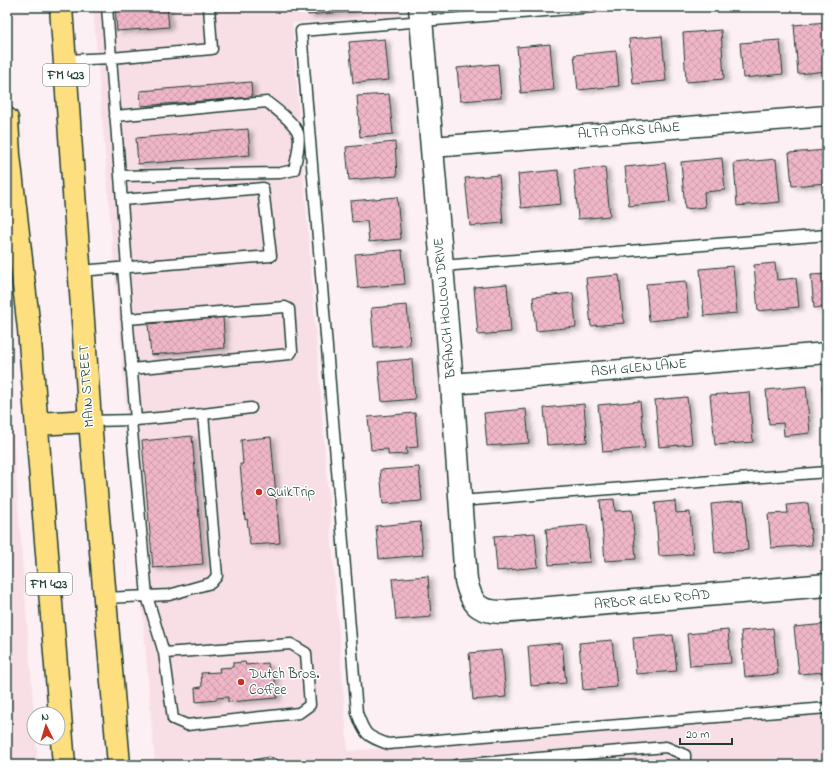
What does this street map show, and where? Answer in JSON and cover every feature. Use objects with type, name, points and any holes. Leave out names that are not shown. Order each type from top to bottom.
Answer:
[{"type":"main road","name":"MAIN STREET","points":[[61,7],[90,421],[119,765]]},
{"type":"main road","name":"FM 423","points":[[7,119],[8,155],[29,329],[64,765]]},
{"type":"main road","points":[[37,424],[90,421]]},
{"type":"street","name":"BRANCH HOLLOW DRIVE","points":[[421,14],[452,384],[466,581],[470,595],[475,604],[478,606]]},
{"type":"street","name":"ALTA OAKS LANE","points":[[432,147],[827,116]]},
{"type":"street","name":"ASH GLEN LANE","points":[[452,384],[827,352]]},
{"type":"street","name":"ARBOR GLEN ROAD","points":[[478,606],[482,609],[501,612],[827,585]]},
{"type":"lane","points":[[107,7],[122,200],[133,420],[147,596],[164,653],[173,719],[187,724],[300,713],[310,705],[306,653],[290,644],[164,653]]},
{"type":"lane","points":[[65,60],[111,58],[212,49],[209,7]]},
{"type":"lane","points":[[594,7],[421,14],[300,31],[356,697],[362,728],[370,738],[388,744],[827,708]]},
{"type":"lane","points":[[115,116],[268,102],[286,117],[298,133],[298,153],[294,170],[280,173],[120,176]]},
{"type":"lane","points":[[79,271],[271,256],[263,188],[122,200]]},
{"type":"lane","points":[[442,266],[827,235]]},
{"type":"lane","points":[[127,319],[285,307],[289,309],[292,351],[290,354],[131,368]]},
{"type":"lane","points":[[90,421],[133,420],[251,408]]},
{"type":"lane","points":[[106,598],[169,595],[211,583],[217,576],[203,414]]},
{"type":"lane","points":[[460,501],[827,472]]},
{"type":"lane","points":[[456,765],[666,747],[685,755],[685,765]]},
{"type":"lane","points":[[258,765],[268,763],[274,765]]},
{"type":"shaded area","points":[[93,7],[399,7],[400,16],[292,23],[348,751],[827,713],[827,765],[155,765]]},
{"type":"shaded area","points":[[7,358],[33,706],[26,706],[26,746],[37,746],[38,765],[7,765]]},
{"type":"building","points":[[115,7],[167,7],[169,27],[117,31]]},
{"type":"building","points":[[308,7],[355,7],[356,11],[308,15]]},
{"type":"building","points":[[826,22],[827,71],[798,74],[794,25]]},
{"type":"building","points":[[721,30],[724,79],[686,82],[683,33]]},
{"type":"building","points":[[662,36],[666,81],[633,84],[629,39]]},
{"type":"building","points":[[385,39],[389,80],[353,83],[349,42]]},
{"type":"building","points":[[780,40],[783,74],[743,78],[740,43]]},
{"type":"building","points":[[550,44],[554,90],[521,93],[517,47]]},
{"type":"building","points":[[616,51],[619,86],[578,90],[574,55]]},
{"type":"building","points":[[498,64],[501,98],[460,101],[457,68]]},
{"type":"building","points":[[251,82],[252,97],[141,106],[140,91]]},
{"type":"building","points":[[389,94],[393,134],[360,137],[357,96]]},
{"type":"building","points":[[248,129],[250,155],[138,164],[136,138]]},
{"type":"building","points":[[395,142],[397,176],[349,180],[346,147]]},
{"type":"building","points":[[827,150],[827,183],[792,186],[789,153]]},
{"type":"building","points":[[722,158],[725,190],[704,192],[705,207],[685,209],[681,162]]},
{"type":"building","points":[[776,159],[780,202],[737,206],[734,163]]},
{"type":"building","points":[[665,163],[670,202],[629,206],[625,167]]},
{"type":"building","points":[[605,167],[610,216],[578,219],[574,170]]},
{"type":"building","points":[[558,170],[561,204],[521,208],[518,174]]},
{"type":"building","points":[[499,175],[503,223],[470,226],[465,178]]},
{"type":"building","points":[[397,197],[401,239],[369,242],[367,221],[352,222],[350,201]]},
{"type":"building","points":[[402,250],[405,284],[358,288],[355,254]]},
{"type":"building","points":[[775,263],[777,280],[796,278],[799,307],[758,311],[754,265]]},
{"type":"building","points":[[733,266],[737,313],[704,316],[700,269]]},
{"type":"building","points":[[827,274],[827,307],[814,308],[811,275]]},
{"type":"building","points":[[619,275],[624,323],[591,326],[586,278]]},
{"type":"building","points":[[686,281],[689,317],[649,321],[646,284]]},
{"type":"building","points":[[507,284],[511,332],[478,335],[474,287]]},
{"type":"building","points":[[573,293],[576,327],[536,331],[533,297]]},
{"type":"building","points":[[407,305],[410,345],[374,348],[371,308]]},
{"type":"building","points":[[223,317],[225,348],[151,355],[148,324]]},
{"type":"building","points":[[412,359],[415,399],[382,402],[378,362]]},
{"type":"building","points":[[806,386],[810,433],[784,436],[783,423],[769,424],[766,390]]},
{"type":"building","points":[[822,386],[827,386],[827,425],[825,425]]},
{"type":"building","points":[[749,392],[753,442],[715,445],[710,395]]},
{"type":"building","points":[[687,397],[692,444],[659,447],[655,400]]},
{"type":"building","points":[[640,401],[645,448],[603,452],[598,405]]},
{"type":"building","points":[[584,404],[587,442],[547,445],[544,408]]},
{"type":"building","points":[[526,409],[529,443],[487,446],[484,413]]},
{"type":"building","points":[[415,413],[418,447],[406,448],[407,454],[388,455],[388,449],[371,450],[368,417]]},
{"type":"building","points":[[192,436],[203,564],[153,568],[142,441]]},
{"type":"building","name":"QuikTrip","points":[[271,437],[280,543],[250,545],[247,519],[245,520],[240,464],[243,464],[241,440]]},
{"type":"building","points":[[419,467],[422,501],[383,504],[380,470]]},
{"type":"building","points":[[614,499],[615,511],[632,510],[636,559],[605,561],[600,500]]},
{"type":"building","points":[[675,501],[676,513],[690,512],[693,554],[659,556],[655,503]]},
{"type":"building","points":[[744,501],[748,550],[715,553],[711,504]]},
{"type":"building","points":[[808,503],[812,545],[771,548],[768,514],[788,513],[787,505]]},
{"type":"building","points":[[823,506],[827,506],[827,541]]},
{"type":"building","points":[[420,522],[423,555],[379,559],[376,526]]},
{"type":"building","points":[[587,525],[590,562],[549,565],[546,529]]},
{"type":"building","points":[[535,533],[538,567],[497,571],[494,536]]},
{"type":"building","points":[[428,576],[431,617],[396,620],[392,579]]},
{"type":"building","points":[[827,624],[827,672],[799,674],[794,627]]},
{"type":"building","points":[[773,628],[778,674],[745,677],[741,631]]},
{"type":"building","points":[[728,630],[731,663],[690,666],[687,634]]},
{"type":"building","points":[[673,635],[677,671],[636,674],[633,638]]},
{"type":"building","points":[[612,640],[617,687],[583,690],[579,643]]},
{"type":"building","points":[[562,643],[566,683],[531,686],[528,646]]},
{"type":"building","points":[[502,650],[506,697],[473,700],[469,653]]},
{"type":"building","points":[[245,662],[246,665],[268,663],[269,672],[274,671],[277,698],[228,702],[228,697],[196,702],[195,688],[202,687],[201,673],[220,672],[219,668],[233,667],[233,663]]},
{"type":"place","name":"QuikTrip","points":[[259,492]]},
{"type":"place","name":"Dutch Bros. Coffee","points":[[241,682]]}]
